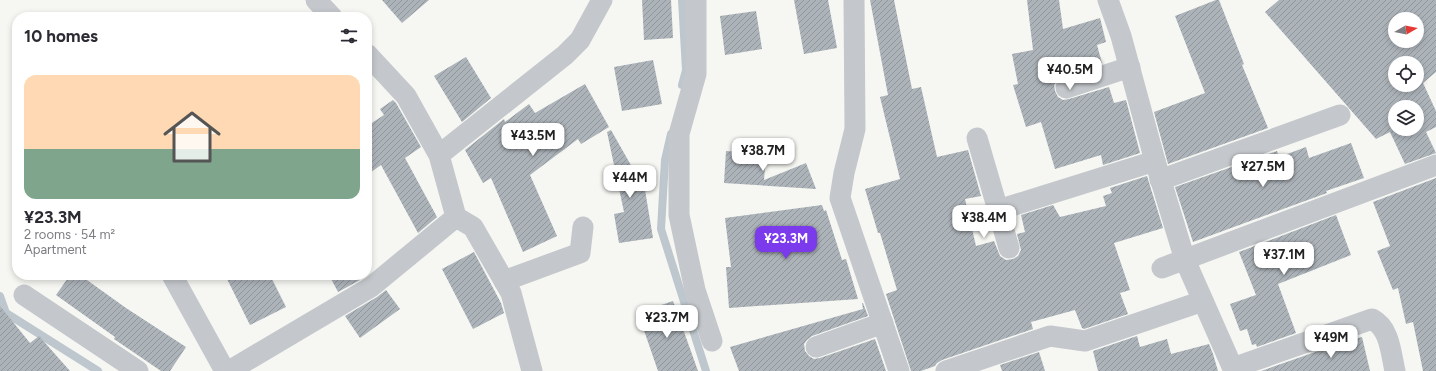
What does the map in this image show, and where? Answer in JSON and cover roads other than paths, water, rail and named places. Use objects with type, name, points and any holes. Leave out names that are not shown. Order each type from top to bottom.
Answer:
[{"type":"street","points":[[316,0],[327,12]]},
{"type":"street","points":[[439,155],[565,55],[580,40],[602,0]]},
{"type":"street","points":[[696,0],[696,74],[679,134],[679,215],[695,290],[712,341]]},
{"type":"street","points":[[854,0],[855,129],[844,173],[840,198],[899,371]]},
{"type":"street","points":[[1108,0],[1121,36],[1158,171],[1185,260],[1233,370],[1372,320],[1380,323],[1387,336],[1395,371]]},
{"type":"street","points":[[372,59],[406,96],[439,155],[456,217],[474,227],[511,293],[532,371]]},
{"type":"street","points":[[1066,88],[1130,67]]},
{"type":"street","points":[[998,210],[1158,171],[1340,115]]},
{"type":"street","points":[[977,138],[1009,248]]},
{"type":"street","points":[[1162,268],[1436,165]]},
{"type":"street","points":[[229,371],[371,287],[456,217]]},
{"type":"street","points":[[504,281],[580,253],[583,226]]},
{"type":"street","points":[[175,280],[225,371]]},
{"type":"street","points":[[24,295],[138,371]]},
{"type":"street","points":[[946,371],[1050,336],[1085,341],[1203,301]]},
{"type":"street","points":[[816,348],[883,323]]},
{"type":"waterway","points":[[682,0],[686,70],[682,85]]},
{"type":"waterway","points":[[671,134],[665,160],[661,229],[706,371]]},
{"type":"waterway","points":[[0,296],[6,313],[98,371]]}]
